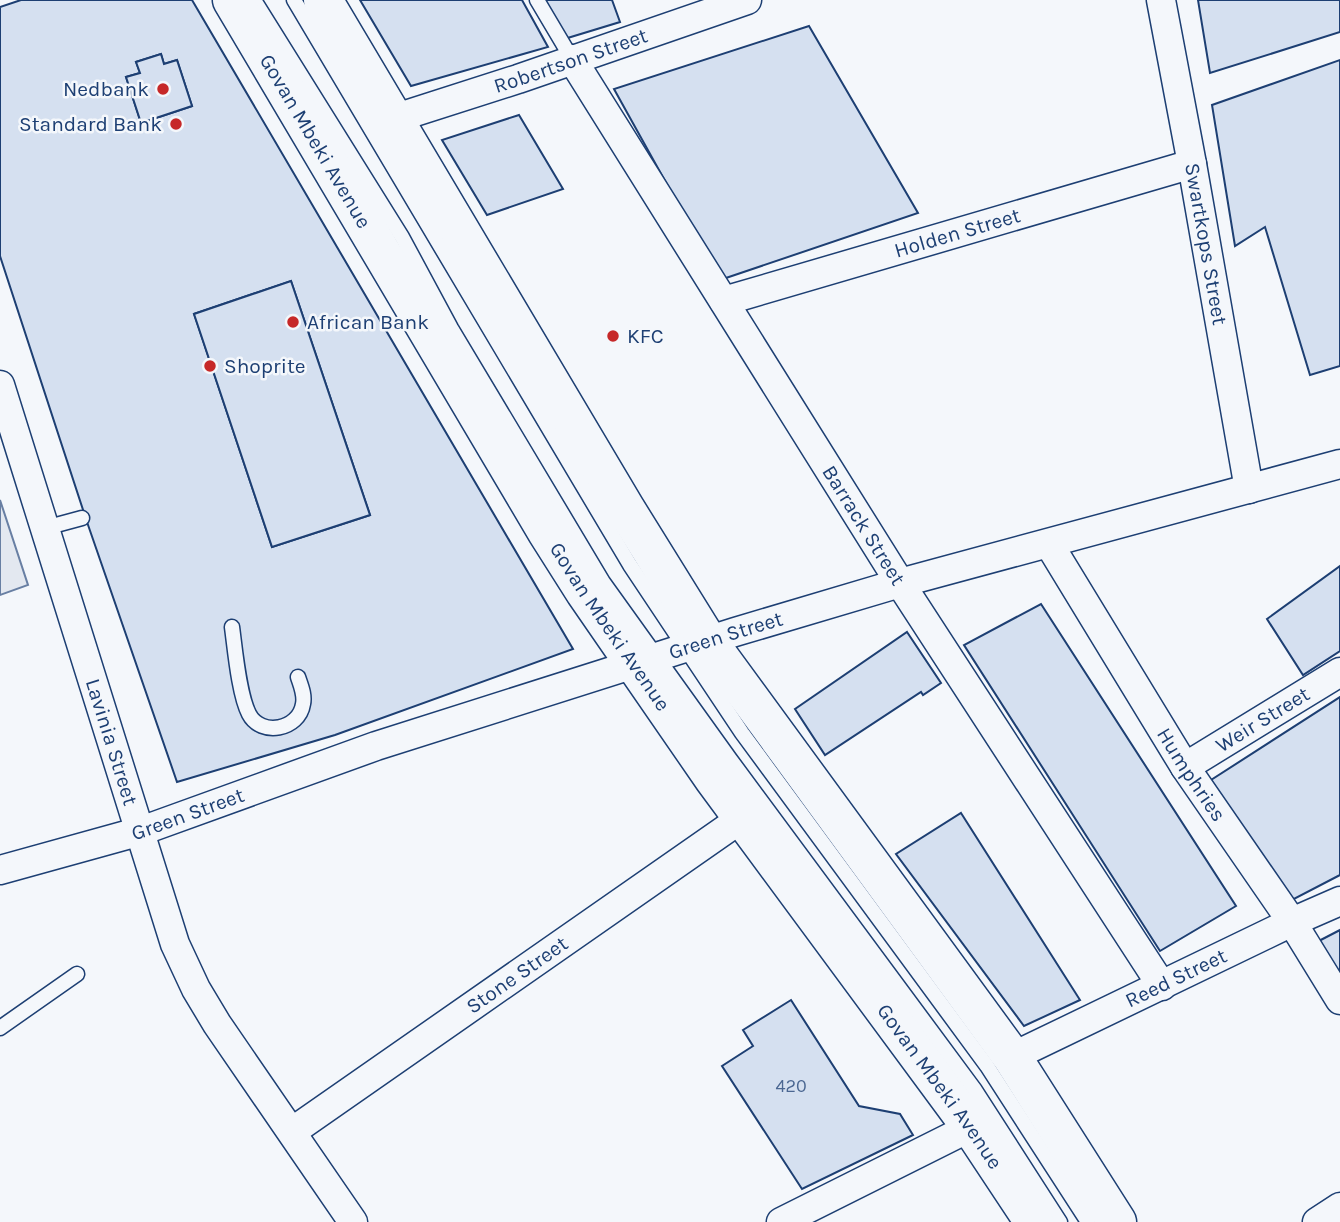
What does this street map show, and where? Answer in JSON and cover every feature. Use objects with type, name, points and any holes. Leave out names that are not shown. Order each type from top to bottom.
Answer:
[{"type":"main road","name":"Govan Mbeki Avenue","points":[[232,0],[585,592],[647,661],[742,818],[971,1127],[1034,1222]]},
{"type":"main road","points":[[323,0],[625,508],[696,644],[1012,1057],[1117,1222]]},
{"type":"street","name":"Robertson Street","points":[[393,119],[747,0]]},
{"type":"street","name":"Swartkops Street","points":[[1161,0],[1249,489]]},
{"type":"street","name":"Barrack Street","points":[[572,59],[900,583],[1162,986]]},
{"type":"street","name":"Holden Street","points":[[724,301],[1192,164]]},
{"type":"street","name":"Lavinia Street","points":[[0,385],[175,944],[196,989],[217,1024],[353,1222]]},
{"type":"street","name":"Green Street","points":[[0,870],[141,831],[376,746],[696,644],[900,583],[1340,464]]},
{"type":"street","name":"Humphries","points":[[1049,544],[1185,767],[1292,922],[1340,1000]]},
{"type":"street","name":"Weir Street","points":[[1185,767],[1340,672]]},
{"type":"street","name":"Stone Street","points":[[292,1131],[742,818]]},
{"type":"street","name":"Reed Street","points":[[1012,1057],[1340,901]]},
{"type":"street","points":[[781,1222],[971,1127]]},
{"type":"street","points":[[1317,1222],[1340,1207]]},
{"type":"lane","points":[[254,0],[402,237],[451,328],[603,582],[647,661],[738,770],[975,1090],[1060,1222]]},
{"type":"lane","points":[[294,0],[617,544],[696,644],[742,733],[987,1066],[1088,1222]]},
{"type":"lane","points":[[537,0],[572,59]]},
{"type":"lane","points":[[45,528],[82,518]]},
{"type":"lane","points":[[232,627],[244,697],[248,713],[255,722],[274,729],[285,726],[299,716],[304,697],[298,677]]},
{"type":"lane","points":[[0,1028],[77,974]]},
{"type":"shaded area","points":[[0,500],[28,585],[0,595]]},
{"type":"building","points":[[21,0],[192,0],[573,649],[335,735],[177,782],[87,522],[0,256],[0,7]],"holes":[[[161,54],[164,64],[177,60],[192,106],[141,123],[126,77],[140,73],[136,62]],[[291,281],[370,515],[272,547],[194,314]]]},
{"type":"building","points":[[360,0],[522,0],[548,47],[411,86]]},
{"type":"building","points":[[539,0],[612,0],[620,22],[561,40]]},
{"type":"building","points":[[1198,0],[1340,0],[1340,32],[1210,73]]},
{"type":"building","points":[[809,26],[918,213],[720,280],[614,89]]},
{"type":"building","points":[[161,54],[164,64],[177,60],[192,106],[141,123],[126,77],[140,73],[136,62]]},
{"type":"building","points":[[1340,60],[1340,366],[1310,375],[1265,227],[1235,246],[1212,105]]},
{"type":"building","points":[[519,115],[563,189],[487,215],[442,140]]},
{"type":"building","points":[[291,281],[370,515],[272,547],[194,314]]},
{"type":"building","points":[[1340,566],[1340,651],[1303,675],[1267,619]]},
{"type":"building","points":[[1041,604],[1236,906],[1160,951],[964,645]]},
{"type":"building","points":[[907,632],[941,683],[923,695],[921,692],[825,755],[795,709]]},
{"type":"building","points":[[1340,697],[1340,875],[1292,900],[1211,780]]},
{"type":"building","points":[[961,813],[1080,1000],[1024,1026],[896,854]]},
{"type":"building","points":[[1340,930],[1340,986],[1313,944]]},
{"type":"building","points":[[791,1000],[859,1106],[900,1114],[913,1135],[802,1189],[722,1066],[753,1046],[743,1030]]},
{"type":"place","name":"Nedbank","points":[[163,89]]},
{"type":"place","name":"Standard Bank","points":[[176,124]]},
{"type":"place","name":"African Bank","points":[[293,322]]},
{"type":"place","name":"KFC","points":[[613,336]]},
{"type":"place","name":"Shoprite","points":[[210,366]]}]
